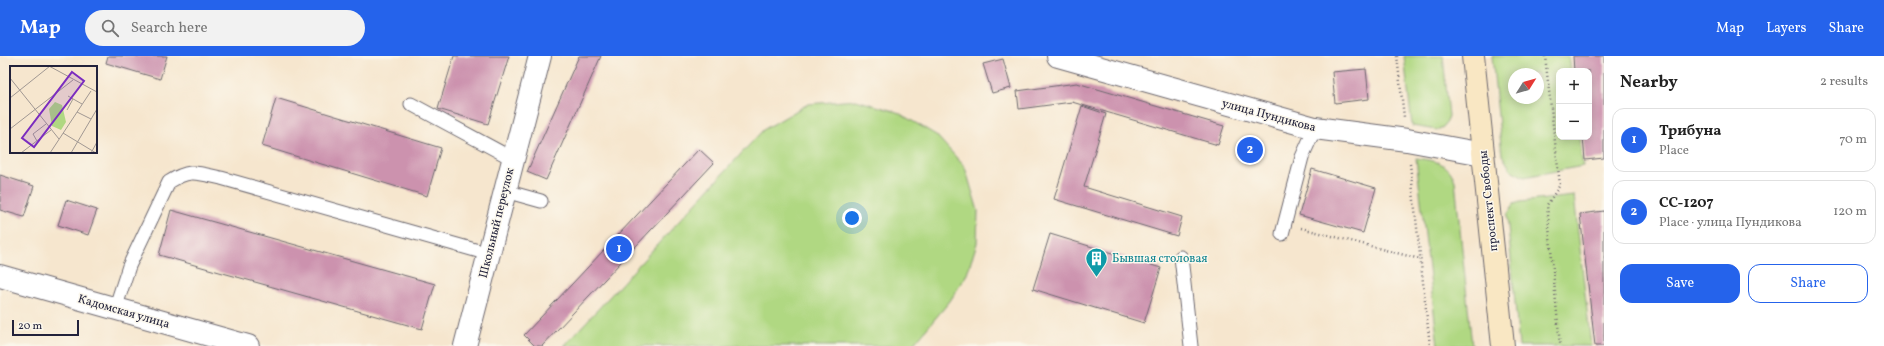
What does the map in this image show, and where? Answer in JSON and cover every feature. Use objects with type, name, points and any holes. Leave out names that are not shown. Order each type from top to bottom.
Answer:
[{"type":"street","name":"Школьный переулок","points":[[465,346],[540,56]]},
{"type":"street","name":"улица Пундикова","points":[[1058,56],[1315,128],[1407,140],[1483,154]]},
{"type":"street","name":"проспект Свободы","points":[[1473,56],[1502,346]]},
{"type":"street","name":"Кадомская улица","points":[[0,276],[248,346]]},
{"type":"lane","points":[[411,104],[513,159]]},
{"type":"lane","points":[[1283,228],[1302,157],[1315,128]]},
{"type":"lane","points":[[115,309],[129,266],[169,182],[181,175],[192,172],[228,180],[488,254]]},
{"type":"lane","points":[[504,191],[541,201]]},
{"type":"lane","points":[[1182,257],[1191,346]]},
{"type":"path","points":[[1397,56],[1430,346]]},
{"type":"path","points":[[1545,56],[1560,185],[1547,205],[1560,346]]},
{"type":"path","points":[[1283,228],[1420,259]]},
{"type":"green space","points":[[1404,56],[1443,56],[1449,116],[1443,127],[1437,130],[1412,126]]},
{"type":"green space","points":[[1492,56],[1569,56],[1571,68],[1556,68],[1556,140],[1579,140],[1583,166],[1524,177],[1511,170],[1502,155]]},
{"type":"green space","points":[[856,100],[897,112],[936,135],[965,167],[978,211],[977,243],[967,274],[950,301],[912,346],[564,346],[763,130],[808,104]]},
{"type":"green space","points":[[1416,158],[1440,163],[1448,169],[1455,181],[1472,346],[1438,346]]},
{"type":"green space","points":[[1574,196],[1591,346],[1519,346],[1507,215],[1514,204],[1520,202]]},
{"type":"building","points":[[108,56],[167,56],[160,79],[106,63]]},
{"type":"building","points":[[454,56],[509,56],[488,124],[438,109]]},
{"type":"building","points":[[579,56],[601,56],[546,180],[527,172]]},
{"type":"building","points":[[1573,56],[1604,56],[1604,158],[1585,160],[1583,140],[1592,140],[1592,68],[1574,68]]},
{"type":"building","points":[[1003,59],[1011,88],[992,93],[983,64]]},
{"type":"building","points":[[1366,69],[1369,99],[1335,103],[1332,72]]},
{"type":"building","points":[[1077,83],[1224,126],[1218,145],[1072,102],[1019,109],[1017,91]]},
{"type":"building","points":[[276,98],[441,148],[427,196],[262,146]]},
{"type":"building","points":[[1082,106],[1106,114],[1084,187],[1182,217],[1177,236],[1054,199]]},
{"type":"building","points":[[1246,138],[1260,143],[1255,161],[1240,157]]},
{"type":"building","points":[[699,149],[714,163],[542,346],[535,346],[524,335]]},
{"type":"building","points":[[1312,169],[1376,188],[1363,233],[1299,215]]},
{"type":"building","points":[[0,175],[34,186],[24,217],[0,210]]},
{"type":"building","points":[[66,200],[97,210],[88,235],[58,225]]},
{"type":"building","points":[[171,210],[435,284],[422,329],[159,255]]},
{"type":"building","points":[[1604,211],[1604,346],[1595,346],[1580,214]]},
{"type":"building","name":"Бывшая столовая","points":[[1050,234],[1161,268],[1144,323],[1033,289]]},
{"type":"place","name":"СС-1207","points":[[1250,150]]},
{"type":"place","name":"Трибуна","points":[[619,249]]},
{"type":"place","name":"Бывшая столовая","points":[[1097,278]]}]
